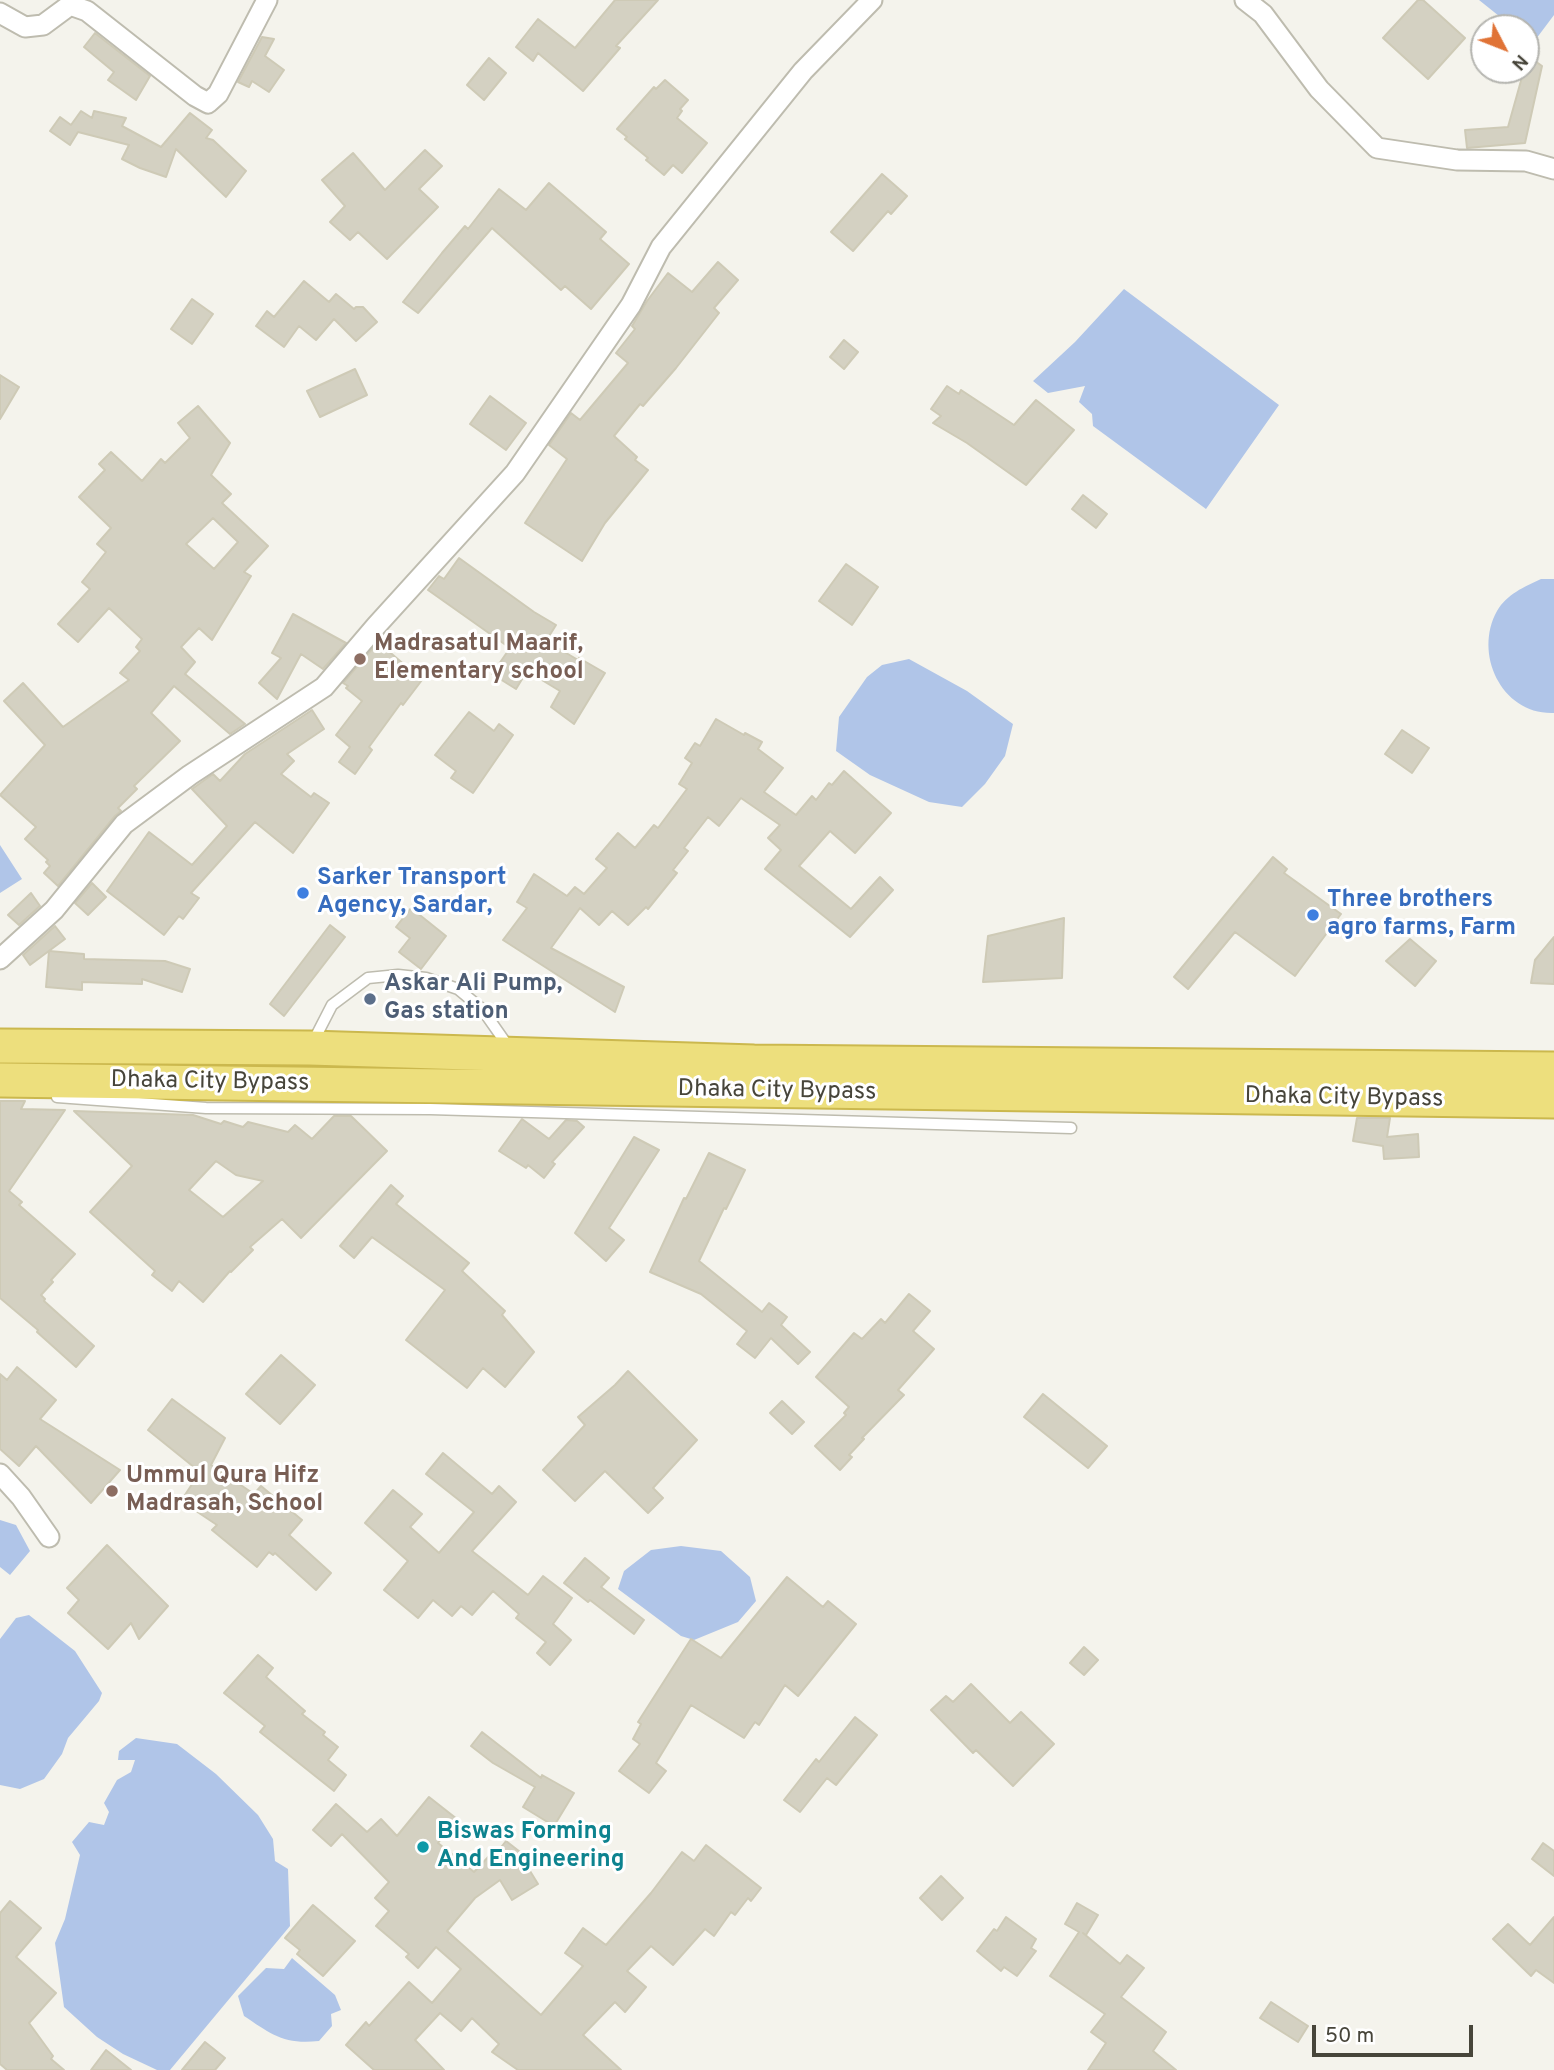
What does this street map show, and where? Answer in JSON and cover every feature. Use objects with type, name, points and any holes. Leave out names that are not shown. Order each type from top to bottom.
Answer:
[{"type":"highway","points":[[0,1046],[310,1048],[754,1062],[1554,1069]]},
{"type":"highway","name":"Dhaka City Bypass","points":[[0,1080],[1554,1101]]},
{"type":"street","points":[[0,13],[25,27],[43,25],[70,5],[87,11],[195,96],[208,103],[218,94],[267,0]]},
{"type":"street","points":[[0,959],[54,910],[124,824],[190,775],[324,687],[515,473],[631,305],[661,247],[803,71],[872,0]]},
{"type":"street","points":[[1245,0],[1263,14],[1319,89],[1377,148],[1457,160],[1526,161],[1554,169]]},
{"type":"street","points":[[0,1474],[50,1536]]},
{"type":"lane","points":[[310,1048],[332,1005],[368,978],[398,975],[426,978],[458,989],[482,1009],[514,1054]]},
{"type":"lane","points":[[47,1097],[206,1108],[430,1109],[1071,1128]]},
{"type":"water","points":[[1479,0],[1554,0],[1554,15],[1540,34],[1540,14],[1496,14]]},
{"type":"water","points":[[1124,289],[1279,405],[1206,509],[1093,426],[1092,414],[1079,402],[1085,386],[1048,393],[1033,381],[1075,342]]},
{"type":"water","points":[[1541,579],[1554,579],[1554,713],[1536,711],[1520,704],[1507,693],[1497,679],[1488,645],[1490,628],[1501,605],[1516,592]]},
{"type":"water","points":[[909,659],[967,691],[1013,724],[1005,756],[985,784],[962,807],[929,802],[870,775],[836,751],[839,717],[867,677],[882,665]]},
{"type":"water","points":[[0,845],[22,879],[0,893]]},
{"type":"water","points":[[0,1520],[16,1525],[30,1551],[10,1575],[0,1567]]},
{"type":"water","points":[[681,1546],[721,1551],[750,1577],[756,1601],[738,1622],[694,1640],[681,1636],[618,1589],[624,1571],[651,1550]]},
{"type":"water","points":[[29,1615],[75,1651],[102,1693],[99,1701],[68,1738],[62,1754],[44,1779],[20,1789],[0,1785],[0,1639],[16,1618]]},
{"type":"water","points":[[136,1738],[177,1744],[216,1774],[258,1815],[273,1839],[275,1861],[288,1869],[290,1926],[170,2070],[157,2070],[123,2054],[97,2037],[64,2007],[55,1943],[65,1919],[80,1855],[72,1842],[89,1822],[104,1825],[109,1812],[104,1803],[117,1780],[131,1772],[135,1760],[118,1760],[119,1751]]},
{"type":"water","points":[[292,1958],[335,1995],[341,2010],[331,2014],[332,2026],[319,2041],[296,2041],[278,2037],[244,2016],[238,1996],[266,1968],[284,1969]]},
{"type":"building","points":[[615,0],[658,0],[616,46],[620,48],[583,91],[538,53],[533,61],[516,47],[538,19],[575,48]]},
{"type":"building","points":[[1418,0],[1423,0],[1465,38],[1428,79],[1383,38]]},
{"type":"building","points":[[95,33],[150,76],[136,100],[108,80],[114,72],[84,47]]},
{"type":"building","points":[[262,37],[274,39],[265,56],[284,70],[269,92],[252,81],[249,87],[238,82]]},
{"type":"building","points":[[489,58],[506,73],[484,100],[467,85]]},
{"type":"building","points":[[665,80],[688,100],[680,109],[682,111],[677,118],[707,143],[682,173],[673,165],[664,175],[617,129],[654,87],[656,89]]},
{"type":"building","points":[[1520,84],[1538,84],[1525,143],[1467,148],[1465,130],[1508,127]]},
{"type":"building","points":[[81,111],[92,118],[94,111],[126,118],[122,126],[161,147],[190,113],[212,130],[206,138],[213,140],[246,171],[226,197],[176,149],[166,177],[122,159],[129,145],[78,132],[70,145],[50,131],[60,117],[71,125]]},
{"type":"building","points":[[425,150],[442,166],[419,189],[438,207],[387,259],[358,232],[350,240],[330,222],[345,206],[322,180],[353,153],[385,190]]},
{"type":"building","points":[[882,174],[907,196],[891,214],[888,211],[853,251],[831,232]]},
{"type":"building","points":[[549,183],[606,232],[600,239],[629,264],[591,309],[565,286],[561,290],[492,228],[418,313],[403,302],[465,226],[468,229],[499,189],[526,210]]},
{"type":"building","points":[[718,262],[738,280],[714,308],[719,313],[676,368],[643,406],[640,404],[614,436],[637,457],[635,460],[648,470],[605,523],[582,561],[525,523],[567,459],[549,445],[571,413],[580,420],[628,363],[616,353],[635,329],[632,326],[668,273],[692,292]]},
{"type":"building","points":[[304,281],[329,302],[336,294],[354,309],[363,307],[377,322],[356,341],[334,319],[316,340],[299,326],[284,347],[256,326],[267,311],[274,317]]},
{"type":"building","points":[[192,299],[213,314],[192,344],[171,329]]},
{"type":"building","points":[[844,340],[858,352],[844,369],[830,357]]},
{"type":"building","points":[[355,369],[367,395],[320,417],[307,391]]},
{"type":"building","points":[[0,375],[19,387],[0,419]]},
{"type":"building","points":[[947,386],[959,394],[961,390],[1014,425],[1036,400],[1074,430],[1026,485],[967,443],[933,423],[941,416],[931,409]]},
{"type":"building","points":[[490,396],[526,423],[506,450],[470,424]]},
{"type":"building","points":[[198,406],[230,443],[211,475],[231,494],[222,503],[268,546],[244,572],[251,576],[212,640],[199,628],[181,647],[195,662],[185,674],[245,724],[230,734],[174,686],[151,713],[180,741],[134,786],[137,789],[118,808],[121,811],[58,886],[44,873],[50,866],[46,862],[48,860],[25,839],[36,827],[0,795],[45,745],[4,701],[23,683],[63,727],[129,680],[120,673],[140,651],[136,647],[142,639],[109,608],[78,642],[58,624],[90,589],[82,582],[106,552],[97,544],[111,528],[79,497],[105,470],[99,464],[111,452],[142,481],[161,459],[165,463],[190,438],[178,423]],"holes":[[[213,518],[238,542],[214,569],[186,544]]]},
{"type":"building","points":[[1083,495],[1107,514],[1096,528],[1072,509]]},
{"type":"building","points":[[459,558],[556,625],[546,641],[605,673],[574,724],[551,707],[560,691],[527,671],[516,689],[492,674],[510,648],[428,590],[439,576],[444,579]]},
{"type":"building","points":[[846,564],[878,587],[852,625],[819,601]]},
{"type":"building","points":[[293,614],[346,643],[323,669],[301,654],[277,699],[259,683],[281,658],[272,653]]},
{"type":"building","points":[[378,642],[422,680],[403,705],[401,703],[369,747],[372,750],[355,774],[339,762],[350,747],[336,735],[362,701],[343,683]]},
{"type":"building","points":[[312,710],[324,729],[287,754],[294,761],[281,774],[311,797],[314,793],[329,803],[293,853],[255,822],[191,893],[199,898],[183,919],[179,916],[164,935],[107,891],[149,832],[192,865],[227,826],[192,789],[213,774],[220,781],[245,754]]},
{"type":"building","points":[[469,712],[494,731],[499,724],[513,735],[473,793],[451,778],[456,771],[435,755]]},
{"type":"building","points":[[716,719],[762,742],[758,749],[783,768],[764,792],[796,815],[812,796],[816,800],[829,783],[832,785],[844,771],[891,813],[855,853],[830,831],[799,866],[851,909],[880,877],[893,890],[850,937],[765,869],[781,850],[768,838],[780,825],[741,798],[719,826],[708,817],[684,848],[688,851],[673,870],[677,873],[648,909],[646,907],[628,925],[612,911],[599,925],[580,908],[551,948],[624,987],[615,1012],[503,940],[527,908],[517,902],[534,874],[567,896],[575,887],[584,894],[607,868],[596,859],[618,833],[635,848],[654,825],[658,828],[687,789],[679,784],[692,763],[685,758],[695,743],[700,746]]},
{"type":"building","points":[[1402,730],[1429,748],[1412,773],[1385,754]]},
{"type":"building","points":[[1273,857],[1287,869],[1284,873],[1341,914],[1295,976],[1235,932],[1188,989],[1174,977]]},
{"type":"building","points":[[92,883],[106,897],[88,915],[75,903]]},
{"type":"building","points":[[31,893],[40,906],[19,925],[8,915]]},
{"type":"building","points":[[411,908],[446,936],[421,969],[399,952],[410,938],[396,927]]},
{"type":"building","points":[[1064,918],[1062,978],[983,982],[988,936]]},
{"type":"building","points":[[330,925],[345,937],[284,1016],[270,1004]]},
{"type":"building","points":[[55,926],[65,939],[30,965],[23,955]]},
{"type":"building","points":[[1554,937],[1554,984],[1531,983],[1535,960]]},
{"type":"building","points":[[1410,939],[1436,961],[1415,986],[1386,961]]},
{"type":"building","points":[[49,951],[84,954],[84,959],[165,961],[190,969],[182,992],[142,979],[142,984],[82,982],[82,990],[46,987]]},
{"type":"building","points":[[0,1101],[25,1101],[21,1109],[65,1110],[9,1191],[22,1202],[19,1205],[75,1254],[41,1295],[44,1301],[94,1346],[76,1367],[0,1298]]},
{"type":"building","points":[[74,1111],[193,1115],[221,1124],[224,1121],[243,1127],[248,1122],[288,1132],[295,1125],[312,1139],[334,1116],[351,1116],[387,1151],[301,1238],[282,1219],[250,1247],[253,1250],[203,1302],[179,1281],[172,1291],[152,1275],[155,1271],[90,1212],[132,1166]],"holes":[[[216,1161],[236,1175],[263,1181],[223,1217],[189,1190]]]},
{"type":"building","points":[[1357,1118],[1390,1118],[1387,1137],[1418,1134],[1419,1157],[1384,1159],[1383,1146],[1353,1141]]},
{"type":"building","points":[[522,1119],[549,1139],[566,1120],[577,1121],[584,1127],[552,1162],[555,1164],[544,1178],[528,1165],[526,1168],[499,1151]]},
{"type":"building","points":[[634,1137],[659,1150],[609,1228],[624,1240],[606,1261],[575,1233]]},
{"type":"building","points":[[709,1153],[745,1170],[699,1261],[762,1312],[769,1303],[787,1317],[781,1325],[810,1352],[798,1364],[771,1338],[755,1358],[737,1344],[747,1331],[701,1294],[650,1272],[684,1198],[686,1199]]},
{"type":"building","points":[[391,1185],[403,1196],[396,1204],[469,1263],[462,1271],[505,1311],[502,1315],[534,1352],[505,1387],[483,1368],[467,1388],[406,1340],[445,1290],[372,1237],[354,1258],[340,1246]]},
{"type":"building","points":[[909,1294],[930,1311],[913,1331],[934,1349],[898,1390],[904,1395],[862,1438],[864,1439],[849,1455],[852,1457],[840,1470],[815,1446],[846,1415],[844,1413],[849,1407],[816,1377],[854,1333],[862,1339],[881,1319],[885,1323]]},
{"type":"building","points":[[281,1355],[315,1385],[280,1424],[246,1394]]},
{"type":"building","points":[[17,1367],[56,1400],[40,1419],[120,1470],[91,1503],[36,1446],[19,1466],[0,1449],[0,1374],[7,1380]]},
{"type":"building","points":[[628,1371],[697,1440],[653,1488],[663,1498],[648,1513],[605,1471],[575,1501],[543,1470],[585,1425],[578,1417]]},
{"type":"building","points":[[1043,1394],[1107,1446],[1088,1468],[1024,1417]]},
{"type":"building","points":[[172,1399],[225,1438],[211,1465],[254,1494],[261,1486],[302,1520],[289,1535],[331,1573],[316,1590],[275,1553],[273,1555],[269,1552],[257,1567],[212,1530],[217,1525],[181,1501],[200,1472],[148,1430]]},
{"type":"building","points":[[782,1401],[804,1422],[792,1434],[770,1413]]},
{"type":"building","points":[[443,1453],[492,1494],[499,1486],[516,1502],[472,1551],[528,1595],[543,1576],[572,1598],[553,1624],[571,1640],[550,1665],[537,1653],[546,1642],[516,1618],[519,1614],[493,1591],[472,1615],[461,1606],[452,1616],[433,1600],[418,1618],[384,1590],[408,1561],[365,1523],[393,1490],[422,1514],[410,1527],[439,1553],[474,1512],[426,1474]]},
{"type":"building","points":[[107,1545],[168,1606],[139,1639],[131,1623],[108,1649],[68,1613],[79,1600],[67,1588]]},
{"type":"building","points":[[585,1558],[609,1578],[601,1587],[644,1620],[634,1634],[564,1583]]},
{"type":"building","points":[[787,1577],[823,1607],[828,1601],[856,1624],[798,1696],[785,1685],[759,1725],[755,1722],[744,1738],[691,1705],[656,1763],[666,1771],[649,1793],[619,1771],[640,1744],[633,1739],[641,1724],[638,1722],[691,1639],[721,1658]]},
{"type":"building","points":[[1084,1647],[1098,1660],[1084,1675],[1070,1663]]},
{"type":"building","points":[[258,1655],[273,1668],[266,1677],[305,1711],[302,1714],[325,1732],[323,1735],[338,1747],[328,1760],[346,1775],[334,1791],[260,1732],[265,1726],[224,1693]]},
{"type":"building","points":[[971,1684],[1010,1723],[1021,1712],[1054,1744],[1013,1786],[976,1750],[973,1753],[931,1710],[946,1696],[953,1702]]},
{"type":"building","points":[[855,1717],[877,1735],[836,1785],[827,1778],[800,1812],[784,1800],[816,1759],[819,1762]]},
{"type":"building","points":[[482,1732],[541,1778],[542,1775],[574,1793],[554,1826],[523,1807],[535,1787],[493,1763],[471,1746]]},
{"type":"building","points":[[429,1797],[457,1819],[438,1843],[474,1872],[491,1854],[494,1856],[506,1841],[524,1855],[522,1858],[538,1884],[512,1900],[500,1880],[475,1898],[447,1931],[541,2015],[583,1966],[565,1953],[583,1928],[606,1945],[682,1852],[694,1861],[706,1845],[761,1888],[751,1901],[748,1898],[735,1915],[731,1912],[714,1936],[705,1929],[673,1965],[651,1946],[627,1971],[646,1987],[625,2012],[615,2002],[583,2035],[621,2070],[518,2070],[492,2052],[499,2044],[472,2018],[461,2031],[440,2013],[415,2040],[444,2070],[374,2070],[346,2045],[366,2022],[369,2026],[409,1982],[432,2003],[461,1969],[436,1947],[418,1968],[406,1957],[409,1954],[376,1926],[389,1911],[375,1898],[389,1882],[342,1834],[331,1846],[313,1830],[336,1804],[367,1832],[381,1819],[397,1836]]},
{"type":"building","points":[[1543,1843],[1554,1851],[1554,1876],[1532,1859]]},
{"type":"building","points":[[941,1876],[963,1898],[942,1920],[920,1898]]},
{"type":"building","points":[[10,1901],[41,1928],[16,1957],[56,1993],[29,2023],[53,2056],[51,2059],[64,2070],[7,2070],[0,2064],[0,1913]]},
{"type":"building","points":[[1077,1903],[1098,1915],[1086,1935],[1083,1933],[1120,1964],[1127,1955],[1144,1968],[1121,1997],[1166,2032],[1153,2051],[1176,2070],[1088,2070],[1106,2043],[1091,2032],[1105,2014],[1050,1976],[1079,1932],[1065,1924]]},
{"type":"building","points":[[313,1905],[355,1941],[323,1976],[297,1954],[300,1950],[285,1938]]},
{"type":"building","points":[[1006,1917],[1036,1939],[1031,1948],[1036,1951],[1017,1976],[1004,1967],[1001,1971],[977,1951],[994,1929],[997,1931]]},
{"type":"building","points":[[1554,1917],[1554,1983],[1536,1970],[1531,1976],[1493,1939],[1508,1924],[1530,1945]]},
{"type":"building","points":[[1271,2002],[1308,2026],[1298,2042],[1260,2018]]},
{"type":"building","points":[[205,2042],[225,2058],[215,2070],[182,2070]]},
{"type":"building","points":[[106,2050],[131,2070],[91,2070]]},
{"type":"place","name":"Madrasatul Maarif, Elementary school","points":[[360,659]]},
{"type":"place","name":"Sarker Transport Agency, Sardar,","points":[[303,893]]},
{"type":"place","name":"Three brothers agro farms, Farm","points":[[1313,915]]},
{"type":"place","name":"Askar Ali Pump, Gas station","points":[[370,999]]},
{"type":"place","name":"Ummul Qura Hifz Madrasah, School","points":[[112,1491]]},
{"type":"place","name":"Biswas Forming And Engineering","points":[[423,1847]]}]
